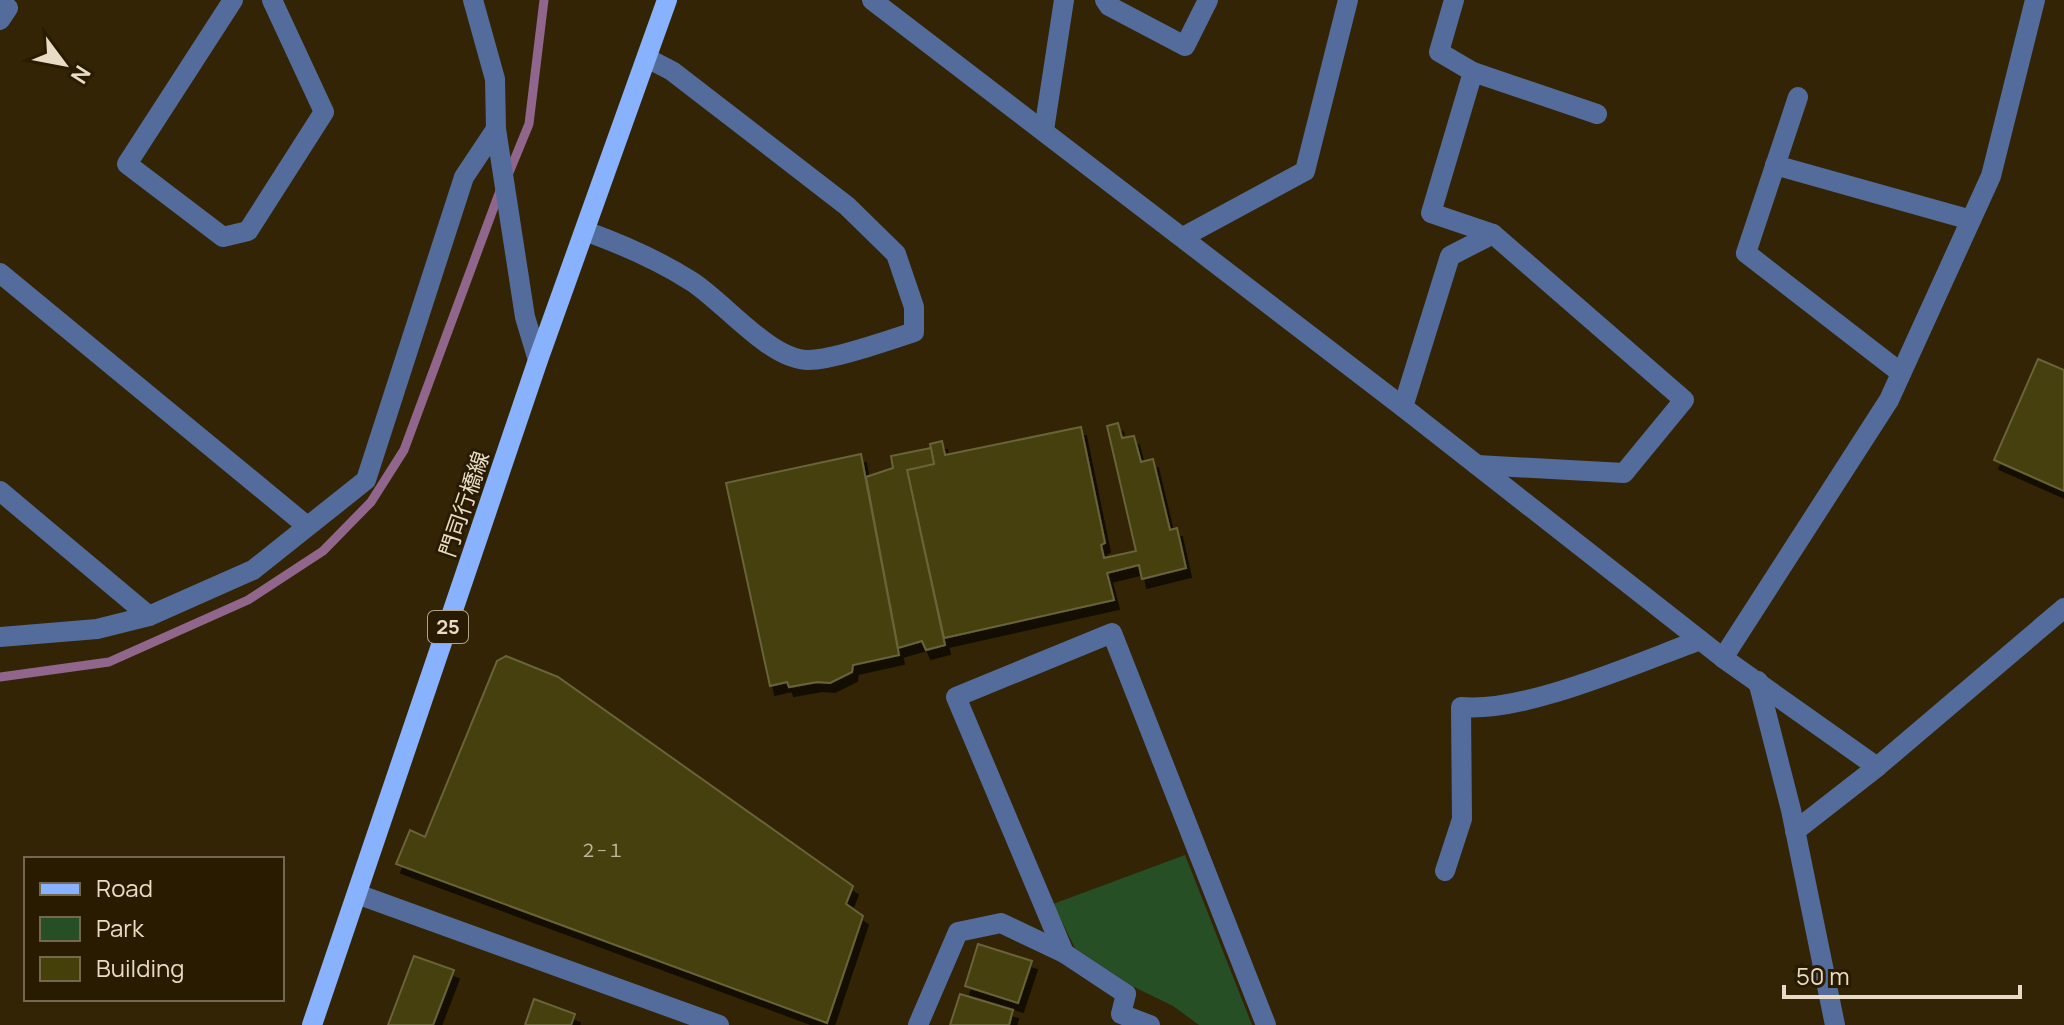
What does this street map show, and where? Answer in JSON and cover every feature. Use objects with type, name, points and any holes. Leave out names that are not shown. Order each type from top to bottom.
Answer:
[{"type":"main road","name":"門司行橋線","points":[[312,1025],[538,360],[667,0]]},
{"type":"street","points":[[233,0],[127,164],[223,237],[248,231],[324,112],[272,0]]},
{"type":"street","points":[[473,0],[495,79],[497,136],[525,317],[538,360]]},
{"type":"street","points":[[872,0],[1403,407],[1723,658],[1877,767]]},
{"type":"street","points":[[1044,130],[1064,0]]},
{"type":"street","points":[[1105,0],[1109,6],[1185,46],[1208,0]]},
{"type":"street","points":[[1183,237],[1305,171],[1348,0]]},
{"type":"street","points":[[1454,0],[1439,52],[1473,72],[1597,114]]},
{"type":"street","points":[[1723,658],[1889,400],[1991,176],[2035,0]]},
{"type":"street","points":[[0,2],[8,8],[0,20]]},
{"type":"street","points":[[585,231],[613,241],[687,278],[713,295],[777,349],[805,360],[914,332],[914,307],[896,254],[847,206],[672,71],[647,58]]},
{"type":"street","points":[[1473,72],[1431,213],[1493,234],[1684,400],[1624,473],[1477,465]]},
{"type":"street","points":[[1798,97],[1746,253],[1901,373]]},
{"type":"street","points":[[0,637],[97,629],[149,616],[253,570],[366,480],[464,177],[497,136]]},
{"type":"street","points":[[1775,165],[1971,220]]},
{"type":"street","points":[[1403,407],[1450,256],[1493,234]]},
{"type":"street","points":[[0,273],[307,526]]},
{"type":"street","points":[[0,491],[149,616]]},
{"type":"street","points":[[1795,831],[1877,767],[2064,608]]},
{"type":"street","points":[[1064,953],[956,697],[1112,633],[1266,1025]]},
{"type":"street","points":[[1445,871],[1462,819],[1461,707],[1481,709],[1572,687],[1700,640]]},
{"type":"street","points":[[1758,681],[1795,831],[1835,1025]]},
{"type":"street","points":[[357,894],[719,1025]]},
{"type":"street","points":[[918,1025],[958,932],[1001,923],[1064,953],[1126,994],[1121,1014],[1150,1025]]},
{"type":"green space","points":[[1185,855],[1252,1025],[1199,1025],[1173,1006],[1132,986],[1075,948],[1053,904]]},
{"type":"building","points":[[2038,359],[2064,370],[2064,491],[1994,460]]},
{"type":"building","points":[[1118,423],[1122,438],[1134,436],[1141,462],[1153,459],[1170,530],[1177,528],[1186,568],[1142,579],[1139,565],[1107,573],[1114,600],[944,638],[907,470],[934,464],[930,444],[942,441],[945,455],[1081,427],[1105,543],[1101,545],[1104,558],[1136,551],[1107,426]]},
{"type":"building","points":[[931,448],[934,464],[907,470],[945,645],[926,650],[922,641],[898,648],[866,477],[893,468],[891,456]]},
{"type":"building","points":[[861,454],[899,655],[853,665],[852,672],[830,683],[789,687],[787,682],[770,686],[726,483]]},
{"type":"building","points":[[506,656],[558,677],[853,886],[846,904],[863,916],[827,1023],[396,864],[410,830],[425,837],[497,661]]},
{"type":"building","points":[[978,944],[1032,961],[1018,1003],[965,986]]},
{"type":"building","points":[[414,956],[454,970],[433,1025],[388,1025]]},
{"type":"building","points":[[960,994],[1013,1010],[1009,1025],[950,1025]]},
{"type":"building","points":[[534,999],[575,1014],[571,1025],[525,1025]]},
{"type":"waterway","points":[[508,175],[529,124],[544,0]]},
{"type":"waterway","points":[[0,677],[109,662],[248,600],[323,551],[371,502],[404,450],[501,188]]}]
